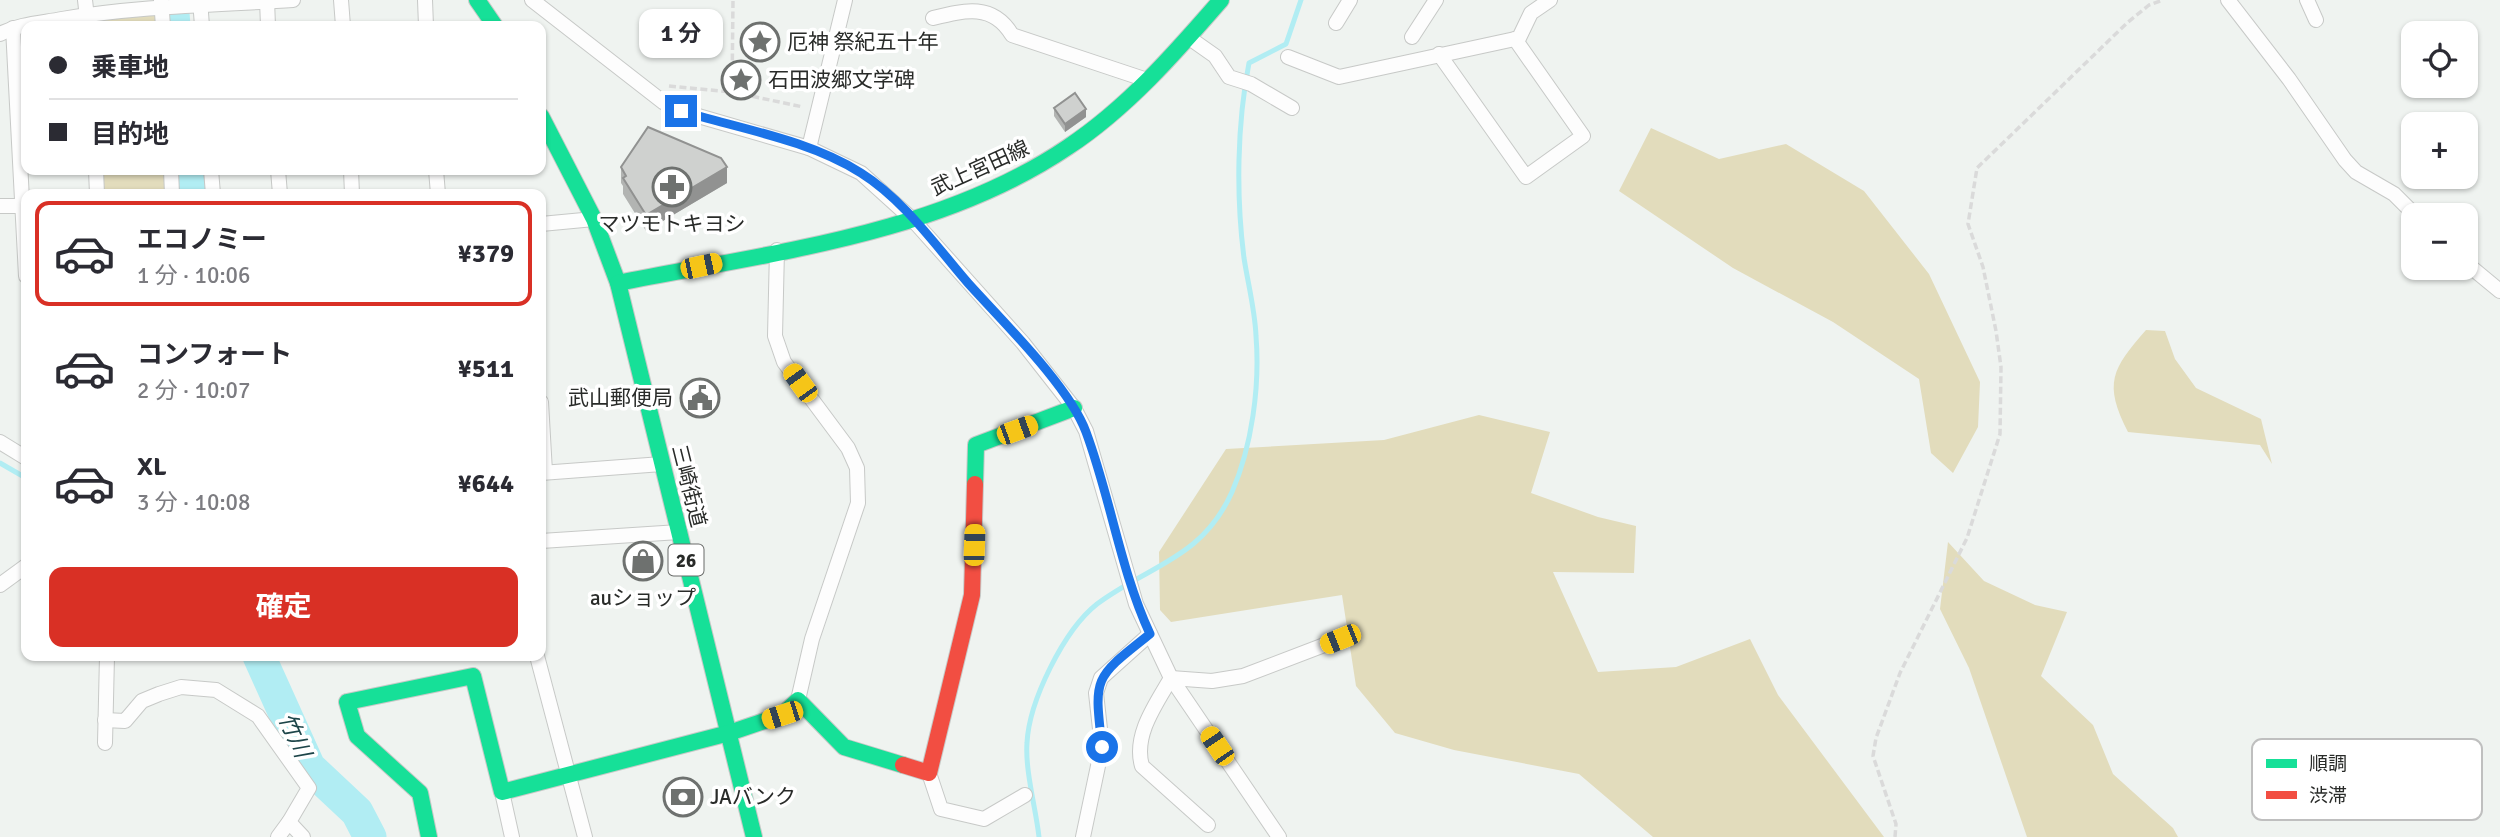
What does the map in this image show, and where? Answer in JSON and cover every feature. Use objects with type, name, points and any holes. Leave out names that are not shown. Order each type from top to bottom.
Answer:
[{"type":"main road","points":[[477,0],[492,21]]},
{"type":"main road","name":"武上宮田線","points":[[618,284],[913,220],[1046,161],[1117,108],[1147,80],[1188,37],[1214,3]]},
{"type":"main road","name":"三崎街道","points":[[546,126],[594,219],[618,284],[754,837]]},
{"type":"main road","points":[[429,837],[421,793],[357,736],[347,702],[473,676],[502,792],[729,733],[782,715],[798,700],[844,747],[929,773],[972,595],[976,446],[1074,408]]},
{"type":"street","points":[[54,21],[162,3],[293,0]]},
{"type":"street","points":[[341,0],[342,21]]},
{"type":"street","points":[[425,0],[426,21]]},
{"type":"street","points":[[532,0],[634,79],[681,111],[809,148],[861,173],[913,220],[1023,343],[1074,408],[1086,431],[1121,559],[1150,634],[1171,678],[1279,837]]},
{"type":"street","points":[[809,148],[845,0]]},
{"type":"street","points":[[1336,23],[1350,0]]},
{"type":"street","points":[[1288,57],[1339,77],[1515,39],[1519,38],[1531,13],[1550,0]]},
{"type":"street","points":[[2228,0],[2289,79],[2345,160],[2356,172],[2394,194],[2403,203]]},
{"type":"street","points":[[2307,0],[2316,20]]},
{"type":"street","points":[[267,1],[268,21]]},
{"type":"street","points":[[1412,37],[1430,2]]},
{"type":"street","points":[[162,3],[163,21]]},
{"type":"street","points":[[201,3],[202,21]]},
{"type":"street","points":[[933,18],[982,5],[1002,19],[1012,36],[1147,80]]},
{"type":"street","points":[[6,31],[22,189]]},
{"type":"street","points":[[1188,37],[1215,56],[1229,76],[1251,84],[1292,107]]},
{"type":"street","points":[[1439,54],[1526,177],[1583,136],[1515,39]]},
{"type":"street","points":[[0,206],[21,206]]},
{"type":"street","points":[[546,223],[594,219]]},
{"type":"street","points":[[777,250],[775,336],[784,362],[848,448],[859,484],[858,503],[813,639],[798,700]]},
{"type":"street","points":[[2478,271],[2498,284]]},
{"type":"street","points":[[0,442],[21,455]]},
{"type":"street","points":[[546,472],[662,464]]},
{"type":"street","points":[[546,541],[679,532]]},
{"type":"street","points":[[0,585],[21,570]]},
{"type":"street","points":[[1083,837],[1102,747],[1096,693],[1101,678],[1150,634]]},
{"type":"street","points":[[1171,678],[1212,681],[1243,677],[1340,639]]},
{"type":"street","points":[[105,743],[107,661]]},
{"type":"street","points":[[538,661],[585,837]]},
{"type":"street","points":[[1171,678],[1142,735],[1139,753],[1142,766],[1208,825]]},
{"type":"street","points":[[105,720],[125,721],[142,701],[181,687],[216,690],[258,716],[309,789],[278,837]]},
{"type":"street","points":[[929,773],[941,809],[984,819],[1025,795]]},
{"type":"street","points":[[502,792],[512,837]]},
{"type":"street","points":[[289,822],[303,837]]},
{"type":"path","points":[[732,92],[733,0]]},
{"type":"path","points":[[1895,837],[1896,824],[1873,757],[1876,738],[1900,673],[1967,538],[2000,434],[2001,368],[1996,331],[1983,267],[1968,223],[1978,168],[2099,48],[2149,5],[2163,0]]},
{"type":"path","points":[[634,79],[687,90],[732,92],[819,110]]},
{"type":"shaded area","points":[[162,6],[163,21],[88,21],[88,15]]},
{"type":"shaded area","points":[[1651,128],[1719,159],[1786,144],[1864,191],[1929,274],[1980,382],[1978,427],[1953,473],[1931,453],[1919,379],[1833,322],[1733,268],[1619,191]]},
{"type":"shaded area","points":[[96,175],[171,175],[172,189],[97,189]]},
{"type":"shaded area","points":[[2146,330],[2165,331],[2175,359],[2196,388],[2261,419],[2272,464],[2260,445],[2128,432],[2115,401],[2115,377],[2125,356]]},
{"type":"shaded area","points":[[1479,415],[1550,432],[1531,493],[1598,517],[1636,526],[1634,573],[1553,572],[1598,672],[1676,667],[1750,639],[1778,695],[1884,837],[1653,837],[1579,774],[1454,750],[1395,733],[1356,686],[1342,595],[1171,622],[1160,610],[1159,552],[1226,449],[1384,440]]},
{"type":"shaded area","points":[[1948,542],[1984,581],[2035,605],[2067,612],[2041,676],[2093,725],[2113,774],[2173,828],[2178,837],[2027,837],[1969,668],[1940,609]]},
{"type":"building","points":[[1075,93],[1086,109],[1065,124],[1054,108]]},
{"type":"building","name":"マツモトキヨシ","points":[[648,127],[721,158],[727,167],[646,215],[623,178],[626,176],[621,167]]},
{"type":"waterway","name":"竹川","points":[[172,0],[174,21]]},
{"type":"waterway","points":[[1039,837],[1029,778],[1027,743],[1034,707],[1050,668],[1072,631],[1097,604],[1190,547],[1206,532],[1232,492],[1245,455],[1253,416],[1257,375],[1255,326],[1244,258],[1240,210],[1240,135],[1245,86],[1249,63],[1286,44],[1301,0]]},
{"type":"waterway","name":"竹川","points":[[187,175],[189,189]]},
{"type":"waterway","points":[[0,463],[21,475]]},
{"type":"waterway","name":"竹川","points":[[261,661],[309,767],[357,812],[370,837]]},
{"type":"traffic: fast","points":[[477,0],[492,21]]},
{"type":"traffic: fast","points":[[618,283],[850,237],[908,221],[964,201],[1017,177],[1068,147],[1110,115],[1168,60],[1221,0]]},
{"type":"traffic: fast","points":[[546,126],[594,219],[618,283],[754,837]]},
{"type":"traffic: fast","points":[[975,484],[976,445],[1074,408]]},
{"type":"traffic: fast","points":[[429,837],[420,793],[357,736],[347,702],[473,676],[502,792],[729,733],[782,715],[798,700],[844,747],[903,765]]},
{"type":"traffic: jam","points":[[903,765],[929,773],[972,595],[975,484]]},
{"type":"place","name":"厄神 祭紀五十年","points":[[760,42]]},
{"type":"place","name":"石田波郷文学碑","points":[[741,80]]},
{"type":"place","name":"マツモトキヨシ","points":[[672,187]]},
{"type":"place","name":"武山郵便局","points":[[700,398]]},
{"type":"place","name":"auショップ","points":[[643,561]]},
{"type":"place","name":"JAバンク","points":[[683,797]]},
{"type":"route","points":[[681,111],[809,148],[861,173],[886,192],[913,220],[1023,343],[1074,408],[1086,431],[1121,559],[1136,604],[1150,634],[1117,660],[1101,678],[1096,693],[1102,747]]}]
